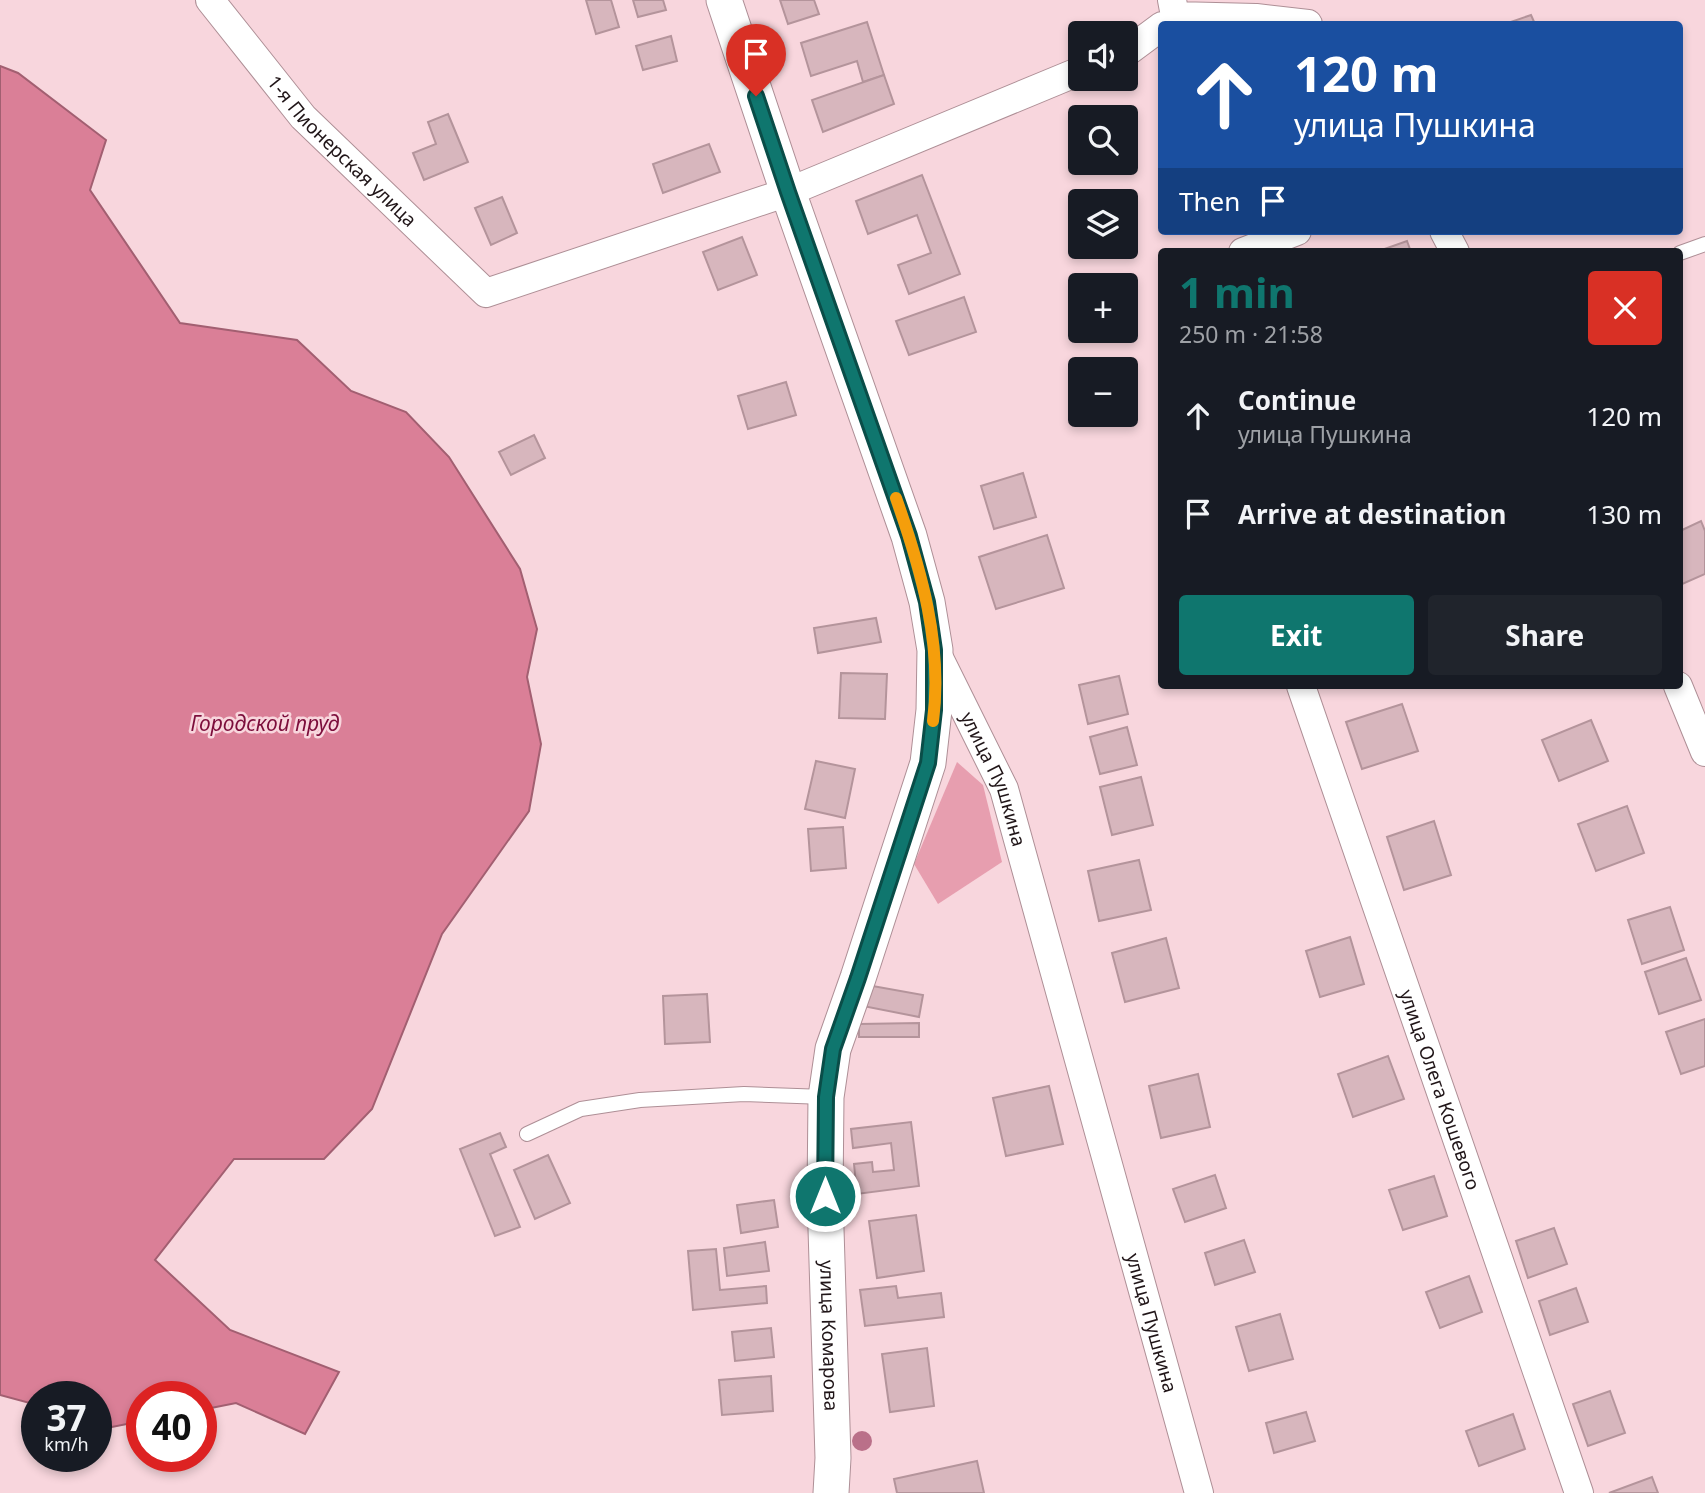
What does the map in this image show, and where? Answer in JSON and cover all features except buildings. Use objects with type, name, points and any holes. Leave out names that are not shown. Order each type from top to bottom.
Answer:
[{"type":"street","name":"1-я Пионерская улица","points":[[210,0],[303,117],[486,293],[788,192]]},
{"type":"street","name":"улица Пушкина","points":[[724,0],[788,192],[909,536],[927,602],[934,650],[1004,789],[1199,1493]]},
{"type":"street","points":[[1168,17],[1282,21]]},
{"type":"street","points":[[1138,43],[1158,26]]},
{"type":"street","points":[[788,192],[1068,76]]},
{"type":"street","points":[[1253,248],[1287,235]]},
{"type":"street","name":"улица Комарова","points":[[831,1493],[833,1458],[825,1196],[826,1097],[833,1049],[928,763],[934,710],[934,650]]},
{"type":"street","name":"улица Олега Кошевого","points":[[1302,689],[1579,1493]]},
{"type":"street","points":[[1679,689],[1705,752]]},
{"type":"lane","points":[[1683,252],[1705,244]]},
{"type":"lane","points":[[527,1135],[581,1109],[640,1100],[744,1094],[826,1097]]},
{"type":"shaded area","points":[[957,762],[983,785],[1002,862],[938,904],[914,864]]},
{"type":"water","name":"Городской пруд","points":[[0,66],[18,73],[106,140],[90,190],[180,323],[297,340],[351,391],[406,412],[449,457],[520,569],[537,629],[527,677],[541,744],[529,811],[442,934],[372,1109],[324,1159],[234,1159],[155,1260],[230,1330],[339,1372],[305,1434],[236,1403],[217,1407],[217,1381],[126,1381],[126,1424],[112,1427],[112,1381],[21,1381],[21,1401],[0,1395]]},
{"type":"slow traffic","points":[[896,498],[927,602],[934,650],[933,721]]},
{"type":"route","points":[[756,96],[909,536],[927,602],[934,650],[934,710],[928,763],[833,1049],[826,1097],[825,1196]]}]
